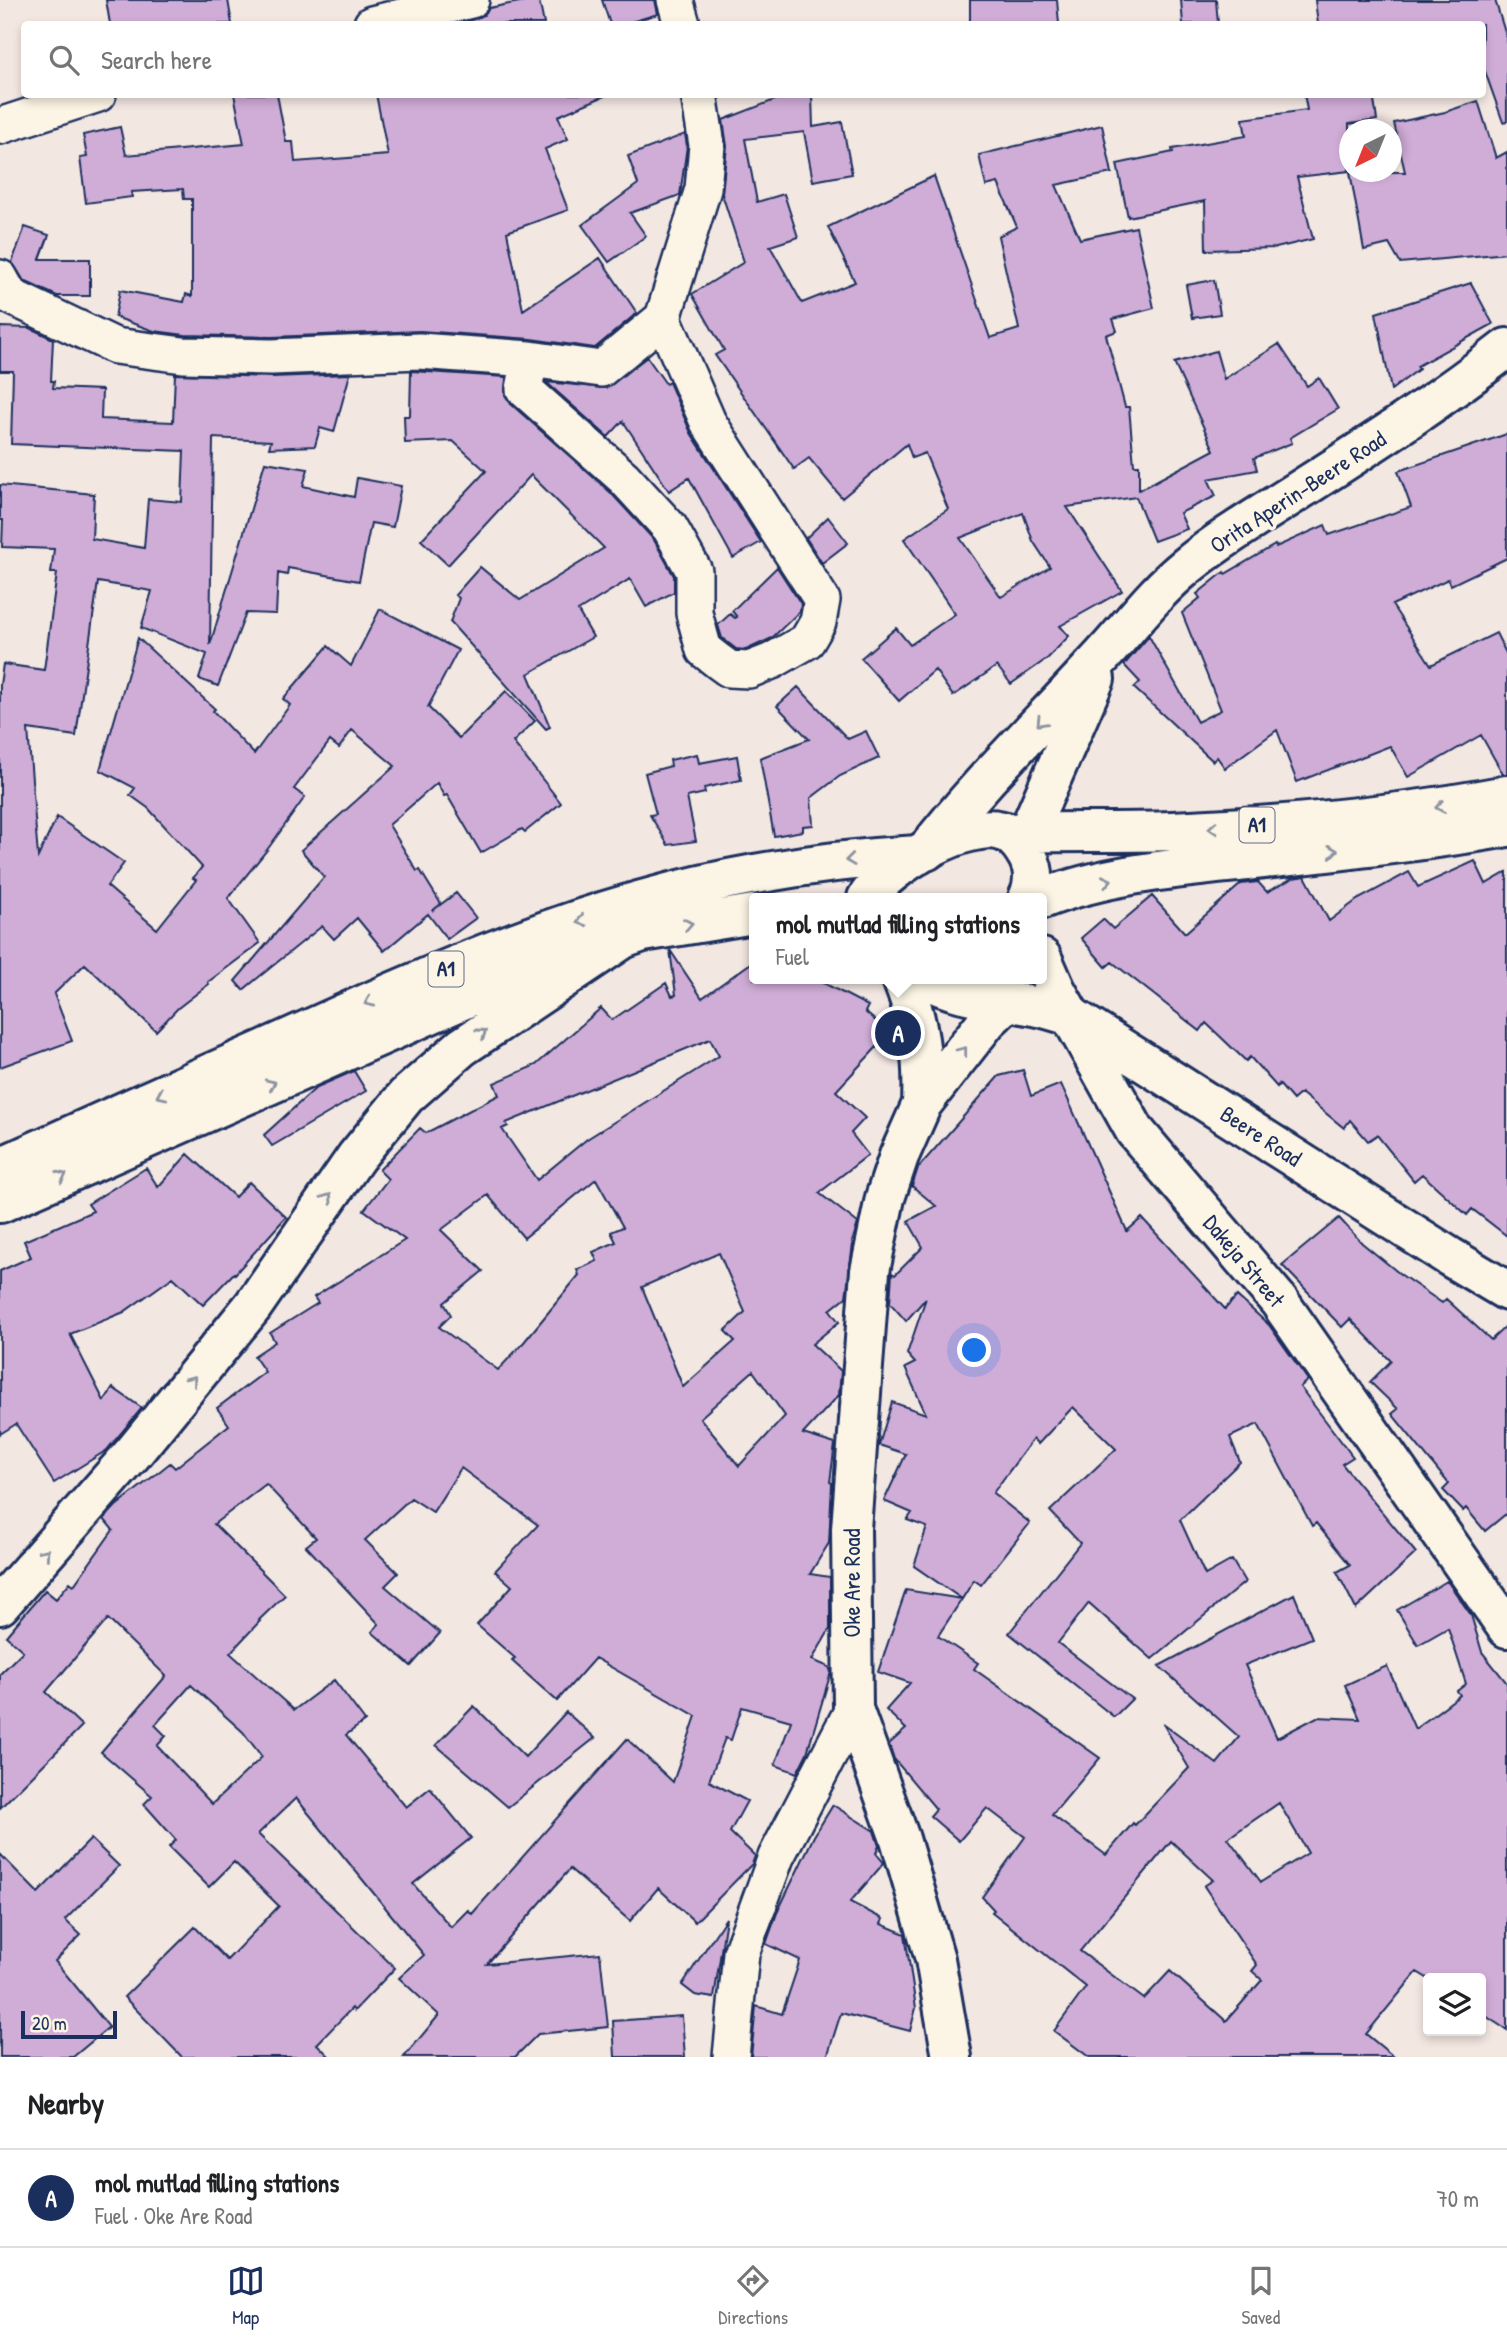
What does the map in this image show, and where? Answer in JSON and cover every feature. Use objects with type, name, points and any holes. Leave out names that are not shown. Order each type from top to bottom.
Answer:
[{"type":"main road","name":"Orita Aperin-Beere Road","points":[[922,853],[966,801],[1105,654],[1129,623],[1187,566],[1392,431],[1507,348]]},
{"type":"main road","name":"Orita Aperin-Beere Road","points":[[1018,837],[1105,654]]},
{"type":"main road","name":"A1","points":[[1018,837],[1325,821],[1419,811],[1507,795]]},
{"type":"main road","name":"A1","points":[[1047,897],[1148,872],[1425,840],[1507,827]]},
{"type":"main road","points":[[871,893],[888,874],[922,853],[969,831],[988,830],[1018,837],[1032,866],[1034,886],[1030,893]]},
{"type":"main road","name":"A1","points":[[0,1203],[755,873],[852,859],[922,853]]},
{"type":"main road","name":"A1","points":[[0,1167],[425,977],[533,935],[749,914]]},
{"type":"main road","name":"A1","points":[[0,1605],[134,1452],[253,1306],[356,1157],[406,1096],[463,1047],[635,924]]},
{"type":"main road","points":[[1047,970],[1071,1016]]},
{"type":"main road","name":"Oke Are Road","points":[[904,984],[919,1029],[923,1068],[922,1104]]},
{"type":"main road","points":[[934,984],[1071,1016]]},
{"type":"main road","name":"Oke Are Road","points":[[952,2057],[935,1959],[900,1839],[853,1709],[851,1529],[870,1271],[885,1198],[899,1156],[922,1104],[987,1021],[1008,1001]]},
{"type":"main road","name":"Beere Road","points":[[1071,1016],[1450,1258],[1507,1291]]},
{"type":"main road","name":"Dakeja Street","points":[[1071,1016],[1135,1131],[1279,1301],[1507,1628]]},
{"type":"street","points":[[384,21],[471,0]]},
{"type":"street","points":[[675,0],[681,21]]},
{"type":"street","points":[[0,126],[86,98]]},
{"type":"street","points":[[0,278],[10,296],[115,346],[183,355],[272,357],[419,351],[530,359],[601,369],[663,318],[703,189],[707,145],[700,98]]},
{"type":"street","points":[[530,359],[524,389],[624,478],[670,528],[694,571],[694,612],[704,650],[729,669],[749,670],[772,661],[807,641],[818,622],[822,600],[708,422],[663,318]]},
{"type":"street","points":[[731,2057],[741,1953],[776,1857],[853,1709]]},
{"type":"building","points":[[106,0],[228,0],[232,21],[110,21]]},
{"type":"building","points":[[539,0],[543,21],[469,21],[484,15],[489,8]]},
{"type":"building","points":[[602,0],[655,0],[658,14],[634,21],[609,21]]},
{"type":"building","points":[[970,0],[1057,0],[1059,21],[970,21]]},
{"type":"building","points":[[1181,0],[1216,0],[1218,21],[1183,21]]},
{"type":"building","points":[[1315,0],[1495,0],[1507,39],[1507,121],[1503,122],[1486,74],[1486,21],[1318,21]]},
{"type":"building","points":[[235,98],[278,98],[286,142],[293,142],[295,162],[388,155],[377,98],[600,98],[558,116],[568,139],[545,149],[568,210],[507,232],[523,310],[600,258],[637,313],[595,348],[531,339],[420,331],[272,337],[185,335],[154,331],[115,317],[120,290],[184,302],[186,294],[192,296],[192,199],[184,199],[183,189],[131,192],[132,197],[86,203],[80,158],[87,157],[83,135],[120,127],[126,155],[244,144]]},
{"type":"building","points":[[780,98],[812,98],[813,127],[842,122],[852,174],[813,181],[804,132],[745,139],[757,202],[784,194],[798,237],[770,246],[802,303],[855,282],[828,227],[934,176],[990,338],[1019,329],[998,236],[1017,227],[998,183],[986,186],[979,155],[1102,125],[1112,173],[1056,185],[1080,239],[1136,227],[1154,308],[1113,319],[1117,331],[1106,335],[1125,407],[1129,407],[1134,465],[1139,465],[1139,490],[1214,450],[1174,363],[1216,351],[1224,379],[1279,344],[1307,386],[1319,378],[1338,409],[1290,438],[1292,443],[1254,458],[1257,470],[1208,479],[1216,496],[1180,513],[1187,529],[1154,541],[1136,497],[1067,507],[1122,591],[1060,626],[1069,636],[1048,658],[1011,684],[997,666],[953,696],[935,670],[899,701],[861,658],[896,628],[910,645],[955,614],[904,539],[948,509],[925,453],[912,458],[907,444],[842,498],[809,458],[794,469],[715,355],[724,350],[692,294],[744,262],[722,194],[727,146],[723,120]],"holes":[[[1023,513],[1033,541],[1050,567],[1001,597],[960,538]]]},
{"type":"building","points":[[1305,98],[1374,98],[1377,119],[1339,119],[1339,172],[1297,177],[1313,239],[1276,248],[1206,250],[1205,201],[1128,217],[1117,164],[1173,152],[1172,149],[1246,136],[1243,119],[1307,110]]},
{"type":"building","points":[[1478,101],[1496,158],[1507,152],[1507,253],[1400,263],[1389,244],[1364,250],[1352,182],[1402,182],[1402,172],[1405,172],[1402,159],[1402,121],[1445,112]]},
{"type":"building","points":[[685,134],[687,146],[680,195],[630,213],[646,236],[609,262],[582,225],[638,184],[628,156]]},
{"type":"building","points":[[25,227],[49,235],[40,259],[90,259],[90,296],[57,296],[24,281],[12,262]]},
{"type":"building","points":[[1214,280],[1220,314],[1192,318],[1186,285]]},
{"type":"building","points":[[1471,283],[1493,324],[1417,366],[1419,369],[1391,390],[1376,313]]},
{"type":"building","points":[[0,327],[30,328],[53,339],[53,388],[102,390],[101,419],[173,422],[175,374],[272,377],[350,374],[334,432],[320,428],[315,446],[269,448],[271,441],[213,438],[210,645],[265,462],[308,469],[303,486],[354,497],[357,478],[401,486],[393,527],[371,523],[359,581],[288,568],[287,575],[278,573],[276,614],[246,613],[218,686],[199,679],[207,654],[141,628],[152,591],[98,582],[76,736],[28,729],[38,857],[57,817],[124,863],[107,886],[157,929],[196,880],[193,878],[202,867],[148,808],[130,795],[135,788],[100,770],[138,638],[215,709],[213,711],[254,754],[290,705],[283,699],[328,646],[351,666],[380,609],[458,650],[428,707],[459,738],[506,691],[535,721],[513,742],[561,803],[525,832],[522,829],[481,853],[437,783],[389,825],[441,904],[432,911],[456,893],[476,918],[447,939],[428,914],[384,951],[357,918],[334,939],[322,926],[243,990],[235,981],[324,877],[301,850],[395,766],[352,730],[339,748],[330,741],[294,789],[305,797],[228,898],[260,943],[208,982],[209,984],[178,1008],[156,1031],[85,964],[54,994],[72,1041],[0,1067],[0,685],[3,664],[44,670],[57,573],[51,573],[54,549],[2,547],[0,485],[94,494],[92,539],[144,548],[148,499],[182,502],[184,451],[11,444],[13,371],[0,371]]},
{"type":"building","points":[[647,357],[666,384],[669,382],[691,433],[761,542],[733,558],[689,478],[669,491],[623,421],[608,437],[546,382],[606,388]]},
{"type":"building","points":[[411,371],[506,377],[505,395],[511,404],[610,492],[654,540],[674,576],[674,592],[646,607],[630,579],[578,611],[593,637],[528,674],[550,727],[546,729],[450,622],[459,598],[455,595],[480,567],[520,600],[604,548],[531,475],[448,565],[421,540],[486,471],[453,441],[405,443],[404,416],[410,416]]},
{"type":"building","points":[[1507,434],[1507,558],[1451,585],[1448,579],[1392,605],[1431,665],[1496,633],[1507,655],[1507,774],[1503,774],[1481,735],[1408,777],[1390,746],[1297,782],[1277,730],[1225,768],[1217,757],[1213,761],[1134,688],[1140,682],[1124,665],[1149,636],[1197,722],[1221,710],[1182,613],[1200,598],[1197,594],[1224,572],[1225,574],[1275,545],[1276,547],[1325,525],[1329,535],[1411,507],[1398,471]]},
{"type":"building","points":[[828,517],[848,543],[822,563],[806,538]]},
{"type":"building","points":[[777,567],[801,604],[800,611],[772,638],[746,650],[736,649],[722,638],[718,625],[730,614],[737,617],[732,611]]},
{"type":"building","points":[[798,687],[848,739],[866,731],[879,758],[840,776],[811,798],[813,825],[803,826],[803,831],[774,836],[760,758],[809,739],[777,706]]},
{"type":"building","points":[[697,754],[699,763],[737,756],[741,780],[704,788],[705,793],[687,797],[696,841],[668,845],[650,815],[656,814],[645,773],[671,766],[670,760]]},
{"type":"building","points":[[1475,861],[1486,884],[1507,872],[1507,1236],[1472,1209],[1467,1215],[1422,1174],[1414,1181],[1377,1135],[1368,1141],[1350,1120],[1344,1128],[1301,1093],[1293,1100],[1279,1084],[1277,1087],[1250,1057],[1246,1061],[1206,1023],[1200,1031],[1112,962],[1106,967],[1081,938],[1103,919],[1113,929],[1152,896],[1185,933],[1241,884],[1258,882],[1267,892],[1293,878],[1305,876],[1329,921],[1357,900],[1409,872],[1418,887]]},
{"type":"building","points":[[670,950],[702,998],[749,964],[749,984],[826,984],[868,1006],[865,1012],[890,1033],[836,1091],[865,1118],[851,1133],[868,1155],[819,1193],[858,1223],[852,1242],[846,1297],[830,1310],[839,1322],[812,1344],[841,1371],[839,1395],[803,1434],[835,1444],[830,1482],[829,1543],[810,1574],[830,1577],[830,1629],[812,1660],[829,1667],[831,1672],[807,1753],[797,1773],[775,1765],[791,1721],[742,1707],[731,1740],[725,1738],[709,1781],[747,1801],[730,1832],[755,1856],[752,1864],[695,1922],[658,1888],[630,1921],[570,1869],[487,1964],[600,1953],[608,2027],[538,2034],[515,2057],[404,2057],[439,2015],[399,1978],[424,1955],[296,1798],[258,1834],[395,1968],[354,2011],[352,2008],[317,2044],[330,2057],[182,2057],[124,1997],[195,1927],[227,1960],[279,1906],[234,1862],[209,1887],[169,1847],[176,1840],[144,1804],[152,1796],[101,1752],[166,1676],[108,1619],[46,1692],[82,1726],[0,1808],[0,1674],[23,1651],[6,1636],[45,1590],[56,1599],[70,1582],[74,1585],[113,1530],[104,1519],[116,1506],[170,1463],[175,1468],[229,1425],[217,1408],[265,1372],[254,1356],[275,1342],[270,1333],[318,1303],[314,1297],[405,1240],[364,1210],[388,1179],[379,1170],[420,1128],[426,1133],[499,1095],[494,1083],[536,1065],[601,1008],[612,1020],[666,983],[672,996],[676,995]],"holes":[[[710,1039],[719,1056],[587,1139],[537,1180],[502,1129],[508,1126],[506,1123]],[[596,1179],[623,1227],[611,1232],[616,1242],[593,1252],[597,1261],[577,1270],[579,1275],[498,1370],[439,1327],[451,1315],[444,1303],[483,1271],[441,1230],[488,1195],[524,1238]],[[719,1253],[745,1312],[725,1331],[735,1341],[683,1387],[642,1287]],[[753,1371],[785,1416],[739,1466],[700,1418]],[[461,1468],[538,1525],[495,1571],[512,1586],[477,1625],[515,1658],[512,1661],[557,1701],[595,1658],[696,1716],[673,1782],[627,1739],[472,1914],[468,1910],[451,1927],[413,1884],[471,1838],[430,1788],[406,1807],[346,1735],[365,1721],[334,1680],[294,1710],[230,1653],[285,1595],[214,1524],[266,1484],[316,1538],[306,1546],[379,1624],[372,1632],[411,1666],[440,1633],[385,1586],[398,1573],[365,1540],[411,1498],[433,1512]],[[191,1685],[243,1732],[262,1757],[212,1804],[157,1746],[166,1736],[155,1725]]]},
{"type":"building","points":[[1023,1070],[1031,1096],[1061,1084],[1127,1231],[1142,1218],[1225,1309],[1237,1296],[1269,1325],[1308,1380],[1300,1387],[1353,1457],[1342,1464],[1416,1553],[1356,1609],[1337,1572],[1350,1565],[1316,1523],[1312,1526],[1258,1424],[1230,1437],[1240,1462],[1180,1520],[1205,1575],[1232,1560],[1245,1582],[1152,1659],[1089,1603],[1058,1643],[1132,1699],[1114,1717],[1009,1633],[1080,1543],[1050,1511],[1116,1449],[1073,1407],[1038,1444],[1033,1439],[993,1493],[1030,1523],[981,1585],[974,1580],[962,1599],[914,1566],[927,1527],[907,1520],[912,1513],[884,1501],[906,1454],[879,1445],[892,1402],[926,1414],[905,1368],[915,1363],[907,1354],[926,1298],[906,1321],[890,1303],[892,1273],[895,1275],[923,1247],[908,1221],[936,1206],[912,1186],[918,1168],[999,1076]]},
{"type":"building","points":[[354,1071],[366,1091],[272,1146],[264,1135],[317,1087]]},
{"type":"building","points":[[188,1154],[235,1197],[249,1182],[286,1217],[203,1305],[173,1277],[124,1312],[70,1334],[104,1401],[113,1388],[142,1408],[107,1450],[54,1483],[16,1424],[0,1434],[0,1271],[31,1257],[24,1241],[93,1211],[88,1204],[146,1168],[158,1187]]},
{"type":"building","points":[[1339,1218],[1362,1243],[1400,1274],[1442,1303],[1446,1299],[1491,1340],[1507,1325],[1507,1513],[1485,1531],[1466,1508],[1463,1511],[1443,1490],[1449,1484],[1392,1414],[1398,1409],[1370,1382],[1391,1361],[1350,1319],[1342,1327],[1282,1265]]},
{"type":"building","points":[[1447,1581],[1471,1615],[1482,1652],[1507,1683],[1507,2030],[1486,2016],[1486,1973],[1423,1973],[1423,1976],[1417,1972],[1366,2034],[1394,2057],[1089,2057],[1054,2031],[1086,1987],[992,1912],[994,1910],[982,1897],[1025,1837],[987,1808],[959,1841],[930,1816],[936,1809],[894,1759],[889,1744],[906,1729],[886,1710],[910,1683],[878,1672],[906,1590],[962,1599],[938,1636],[978,1663],[974,1669],[1100,1758],[1052,1815],[1106,1855],[1133,1823],[1135,1825],[1189,1768],[1163,1724],[1217,1764],[1239,1737],[1159,1666],[1294,1594],[1312,1638],[1245,1665],[1277,1738],[1317,1717],[1360,1719],[1345,1685],[1387,1666],[1415,1729],[1460,1695],[1457,1691],[1466,1684],[1448,1628],[1418,1645],[1397,1610]],"holes":[[[1279,1803],[1308,1853],[1261,1882],[1228,1838]],[[1171,1841],[1213,1880],[1204,1886],[1257,1965],[1252,1971],[1262,1980],[1226,2021],[1170,1971],[1144,1999],[1080,1951]]]},
{"type":"building","points":[[474,1706],[525,1757],[566,1712],[595,1738],[508,1807],[436,1745]]},
{"type":"building","points":[[833,1805],[874,1831],[879,1846],[876,1853],[884,1863],[850,1902],[883,1919],[881,1924],[905,1934],[916,2008],[910,2031],[841,2013],[827,2057],[751,2057],[756,2006],[782,2014],[800,1960],[766,1944],[777,1913],[814,1836]]},
{"type":"building","points":[[91,1839],[119,1866],[65,1920],[81,1935],[55,1961],[109,2027],[73,2057],[0,2057],[0,1854],[38,1893]]},
{"type":"building","points":[[726,1918],[714,1998],[695,1995],[682,1985]]},
{"type":"building","points":[[682,2016],[685,2057],[615,2057],[613,2021]]},
{"type":"place","name":"mol mutlad filling stations","points":[[898,1033]]}]
